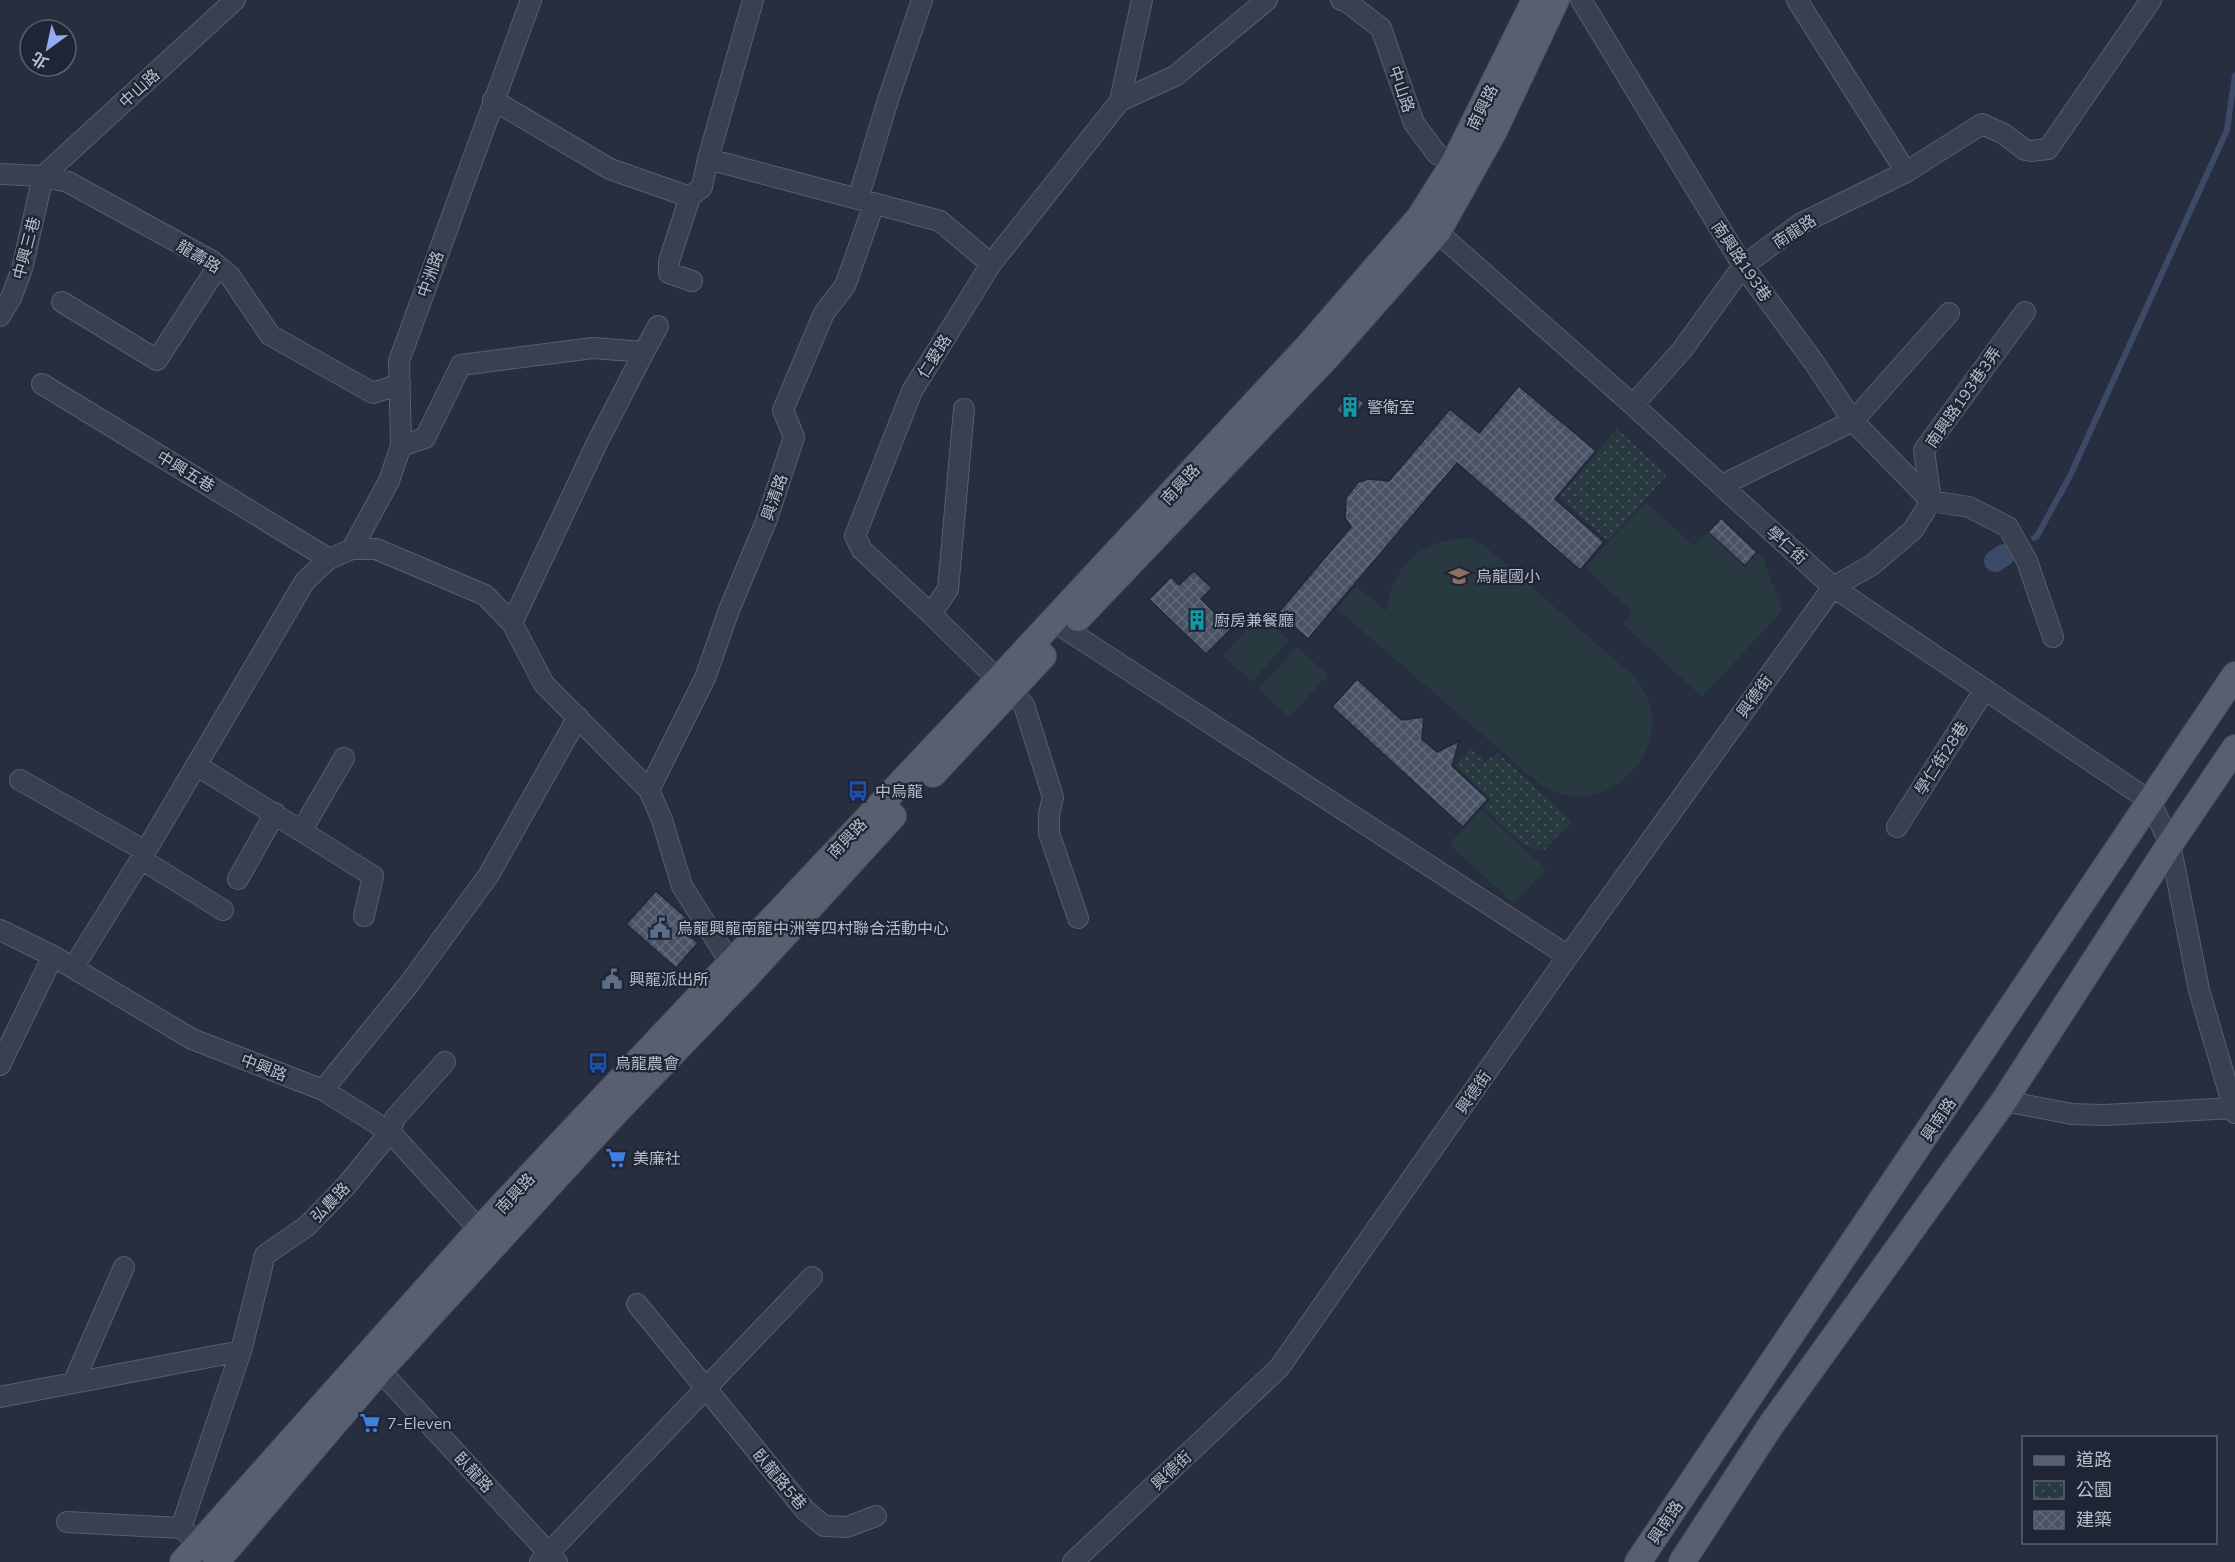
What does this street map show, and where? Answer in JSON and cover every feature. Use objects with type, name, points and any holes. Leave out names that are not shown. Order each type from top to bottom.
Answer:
[{"type":"main road","name":"南興路","points":[[199,1551],[738,969],[1004,686],[1311,344],[1429,224],[1463,168],[1535,0]]},
{"type":"main road","name":"南興路","points":[[1463,168],[1494,131],[1556,0]]},
{"type":"main road","name":"興南路","points":[[1638,1562],[1952,1099],[2235,675]]},
{"type":"main road","points":[[1682,1562],[1772,1425],[2004,1101],[2170,844],[2235,748]]},
{"type":"street","name":"中山路","points":[[43,176],[235,0]]},
{"type":"street","name":"中洲路","points":[[352,549],[389,481],[401,446],[399,361],[531,0]]},
{"type":"street","points":[[692,281],[669,273],[669,261],[690,197],[702,187],[753,0]]},
{"type":"street","points":[[866,201],[888,99],[922,0]]},
{"type":"street","name":"仁愛路","points":[[1078,918],[1049,833],[1049,814],[1053,797],[1024,705],[862,550],[855,536],[912,391],[991,264],[1120,101],[1142,0]]},
{"type":"street","points":[[1120,101],[1175,76],[1267,0]]},
{"type":"street","name":"中山路","points":[[1341,0],[1346,1],[1381,28],[1414,123],[1437,154],[1463,168]]},
{"type":"street","name":"南興路193巷","points":[[1581,0],[1743,266],[1813,361],[1853,421],[1931,501]]},
{"type":"street","points":[[1797,0],[1906,172]]},
{"type":"street","name":"南龍路","points":[[1633,405],[1682,350],[1743,266],[1800,224],[1906,172],[1982,124],[2004,134],[2025,150],[2048,149],[2151,0]]},
{"type":"street","points":[[493,100],[610,169],[690,197]]},
{"type":"street","points":[[708,159],[940,221],[991,264]]},
{"type":"street","name":"龍壽路","points":[[0,174],[43,176],[68,182],[218,266],[230,276],[270,335],[373,393],[400,384]]},
{"type":"street","name":"中興三巷","points":[[0,316],[11,298],[22,269],[43,176]]},
{"type":"street","name":"興清路","points":[[649,790],[705,678],[729,610],[767,519],[794,437],[783,410],[824,313],[845,286],[866,201]]},
{"type":"street","name":"學仁街","points":[[1429,224],[1833,587],[2150,801]]},
{"type":"street","points":[[62,302],[157,360],[218,266]]},
{"type":"street","name":"南興路193巷3弄","points":[[1931,501],[1924,450],[2025,312]]},
{"type":"street","points":[[1722,485],[1853,421],[1949,313]]},
{"type":"street","points":[[512,623],[597,443],[658,326]]},
{"type":"street","points":[[401,446],[425,438],[461,365],[592,348],[644,352]]},
{"type":"street","name":"中興五巷","points":[[42,384],[329,559]]},
{"type":"street","points":[[931,614],[948,589],[964,409]]},
{"type":"street","points":[[1833,587],[1872,565],[1913,530],[1931,501],[1969,507],[2008,527],[2027,561],[2053,637]]},
{"type":"street","points":[[73,968],[143,855],[305,581],[329,559],[352,549],[376,549],[485,595],[512,623],[544,684],[649,790],[663,820],[682,886],[738,969]]},
{"type":"street","name":"興德街","points":[[1073,1562],[1279,1368],[1568,956],[1833,587]]},
{"type":"street","points":[[1060,625],[1568,956]]},
{"type":"street","name":"學仁街28巷","points":[[1897,827],[1985,689]]},
{"type":"street","points":[[323,1090],[410,984],[488,876],[578,717]]},
{"type":"street","points":[[302,830],[344,758]]},
{"type":"street","points":[[196,765],[373,876],[364,916]]},
{"type":"street","points":[[20,780],[143,855],[223,910]]},
{"type":"street","points":[[2004,1101],[2072,1114],[2235,1110],[2199,990],[2170,844],[2150,801]]},
{"type":"street","points":[[237,879],[275,813]]},
{"type":"street","name":"中興路","points":[[0,930],[53,956],[192,1039],[323,1090],[390,1132],[488,1238]]},
{"type":"street","points":[[0,1065],[53,956]]},
{"type":"street","name":"弘農路","points":[[199,1551],[241,1350],[265,1255],[307,1226],[346,1186],[390,1132],[395,1118],[445,1062]]},
{"type":"street","points":[[74,1382],[124,1268]]},
{"type":"street","points":[[548,1559],[706,1387],[812,1277]]},
{"type":"street","name":"臥龍路5巷","points":[[637,1304],[805,1510],[824,1526],[846,1527],[876,1516]]},
{"type":"street","points":[[0,1397],[241,1350]]},
{"type":"street","name":"臥龍路","points":[[374,1364],[548,1559]]},
{"type":"street","points":[[67,1522],[199,1551]]},
{"type":"green space","points":[[1617,429],[1667,475],[1608,541],[1559,497]]},
{"type":"green space","points":[[1646,502],[1694,546],[1721,518],[1763,557],[1782,611],[1702,697],[1623,624],[1633,612],[1585,568]]},
{"type":"green space","points":[[1470,538],[1486,547],[1637,679],[1650,706],[1651,733],[1647,749],[1639,763],[1616,785],[1586,796],[1556,793],[1543,787],[1337,609],[1356,586],[1386,611],[1396,579],[1413,557],[1437,543]]},
{"type":"green space","points":[[1261,614],[1289,640],[1252,682],[1223,656]]},
{"type":"green space","points":[[1297,647],[1328,675],[1289,717],[1258,689]]},
{"type":"green space","points":[[1471,749],[1485,762],[1498,753],[1572,821],[1544,850],[1525,846],[1483,808],[1490,799],[1455,765]]},
{"type":"green space","points":[[1481,809],[1546,869],[1514,904],[1449,844]]},
{"type":"building","points":[[1519,386],[1596,451],[1555,499],[1604,542],[1580,570],[1457,463],[1308,639],[1278,613],[1351,527],[1345,518],[1346,498],[1358,482],[1369,479],[1389,481],[1450,409],[1479,433]]},
{"type":"building","name":"警衛室","points":[[1349,392],[1364,403],[1351,421],[1336,410]]},
{"type":"building","points":[[1721,518],[1757,552],[1745,566],[1708,532]]},
{"type":"building","name":"廚房兼餐廳","points":[[1194,571],[1212,588],[1201,599],[1231,629],[1206,654],[1149,599],[1171,577],[1179,585]]},
{"type":"building","points":[[1357,679],[1402,720],[1424,717],[1422,739],[1437,752],[1459,741],[1452,766],[1488,799],[1463,827],[1332,707]]},
{"type":"building","name":"烏龍興龍南龍中洲等四村聯合活動中心","points":[[656,891],[690,921],[693,925],[686,933],[698,943],[676,968],[626,924]]},
{"type":"waterway","points":[[2034,538],[2070,476],[2227,130],[2235,75]]},
{"type":"waterway","points":[[1995,561],[2004,555]]},
{"type":"place","name":"警衛室","points":[[1350,407]]},
{"type":"place","name":"烏龍國小","points":[[1459,576]]},
{"type":"place","name":"廚房兼餐廳","points":[[1197,620]]},
{"type":"place","name":"中烏龍","points":[[858,791]]},
{"type":"place","name":"烏龍興龍南龍中洲等四村聯合活動中心","points":[[660,928]]},
{"type":"place","name":"興龍派出所","points":[[612,979]]},
{"type":"place","name":"烏龍農會","points":[[598,1063]]},
{"type":"place","name":"美廉社","points":[[616,1158]]},
{"type":"place","name":"7-Eleven","points":[[370,1423]]}]
